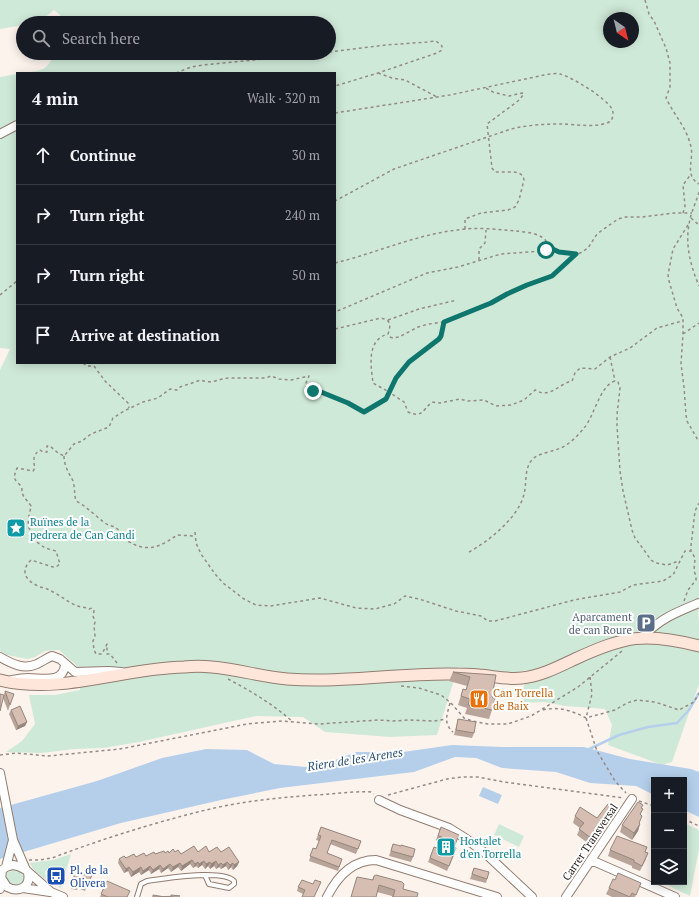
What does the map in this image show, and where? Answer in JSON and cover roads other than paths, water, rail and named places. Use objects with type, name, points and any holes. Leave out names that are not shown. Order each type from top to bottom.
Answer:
[{"type":"street","points":[[0,134],[16,126]]},
{"type":"street","points":[[643,637],[658,622],[699,603]]},
{"type":"street","points":[[2,680],[20,684],[48,686],[154,668],[208,667],[264,676],[314,680],[447,674],[480,675],[512,679],[530,677],[612,643],[628,639],[643,637],[660,638],[699,646]]},
{"type":"street","points":[[0,657],[12,664],[23,666],[37,664],[52,656],[60,659],[75,672],[126,672]]},
{"type":"street","points":[[2,680],[54,678],[59,676],[67,666]]},
{"type":"street","points":[[64,684],[69,678],[70,674],[67,666]]},
{"type":"street","points":[[0,773],[12,840],[27,872],[27,884],[8,897]]},
{"type":"street","name":"Carrer Transversal","points":[[566,897],[632,799]]},
{"type":"street","points":[[379,800],[400,810],[449,828],[465,838],[485,853],[532,897]]},
{"type":"street","points":[[2,880],[12,840]]},
{"type":"street","points":[[327,897],[346,870],[352,865],[369,860],[380,861],[497,897]]},
{"type":"street","points":[[591,860],[675,897]]},
{"type":"street","points":[[2,880],[13,865],[18,866],[51,892]]},
{"type":"street","points":[[2,880],[21,889],[51,892],[63,897]]},
{"type":"lane","points":[[137,897],[141,884],[147,881],[205,875],[233,879],[234,884],[229,888],[211,885],[205,875]]},
{"type":"water","name":"Riera de les Arenes","points":[[452,745],[503,747],[584,747],[630,759],[691,769],[699,772],[699,817],[687,811],[687,777],[651,777],[651,794],[636,786],[590,783],[556,772],[502,768],[476,758],[455,757],[414,772],[280,788],[221,800],[121,823],[0,859],[0,808],[97,781],[162,758],[206,749],[247,750],[274,764],[317,768],[356,752],[403,752]]},
{"type":"water","points":[[483,787],[502,795],[498,804],[479,796]]},
{"type":"waterway","points":[[587,750],[619,735],[648,727],[677,723],[689,710],[699,693]]},
{"type":"place","name":"Ruïnes de la pedrera de Can Candi","points":[[16,528]]},
{"type":"place","name":"Aparcament de can Roure","points":[[646,623]]},
{"type":"place","name":"Can Torrella de Baix","points":[[479,699]]},
{"type":"place","name":"Hostalet d'en Torrella","points":[[446,847]]},
{"type":"place","name":"Pl. de la Olivera","points":[[56,876]]}]
